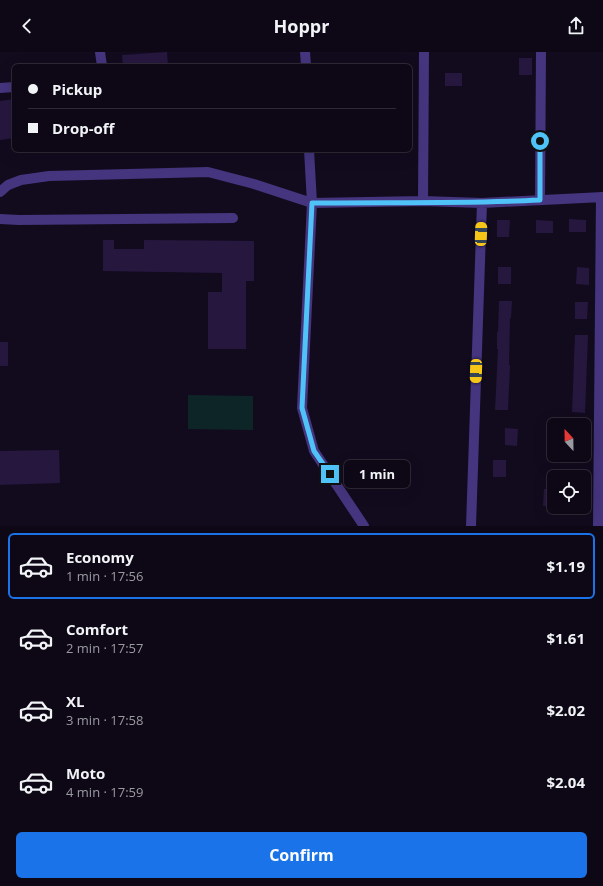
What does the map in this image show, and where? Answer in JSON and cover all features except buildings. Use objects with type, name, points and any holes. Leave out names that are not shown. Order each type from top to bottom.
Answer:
[{"type":"street","points":[[100,52],[102,64]]},
{"type":"street","points":[[305,52],[306,64]]},
{"type":"street","points":[[423,201],[424,52]]},
{"type":"street","points":[[540,52],[540,200]]},
{"type":"street","points":[[0,88],[12,87]]},
{"type":"street","points":[[310,152],[312,203],[302,408],[314,451],[364,526]]},
{"type":"street","points":[[0,192],[8,185],[21,180],[49,176],[208,172],[254,184],[312,203],[423,201],[482,203],[602,197],[598,526]]},
{"type":"street","points":[[471,526],[482,203]]},
{"type":"street","points":[[0,219],[233,218]]},
{"type":"green space","points":[[188,395],[253,396],[253,430],[188,429]]},
{"type":"route","points":[[330,474],[314,451],[302,408],[312,203],[423,201],[482,203],[540,200],[540,141]]}]
